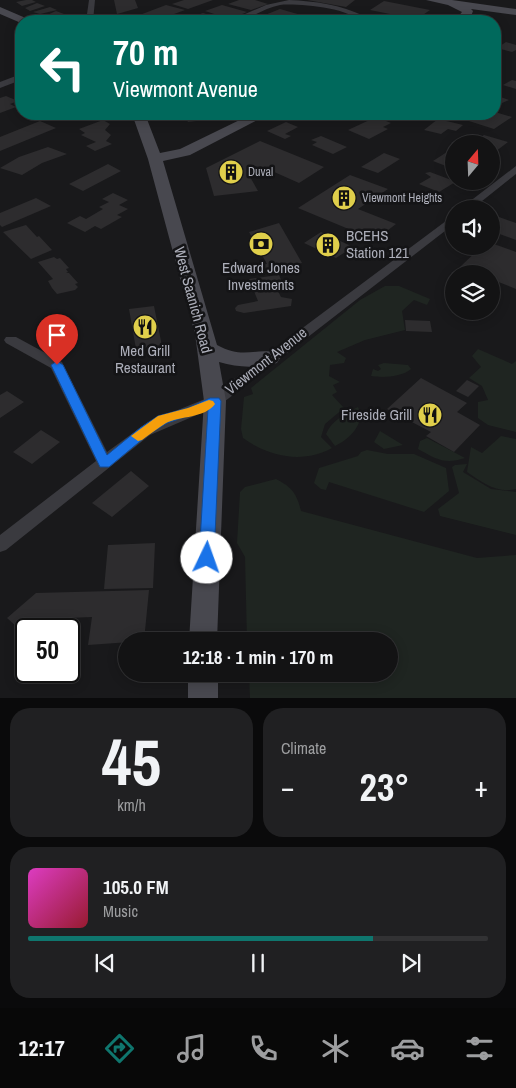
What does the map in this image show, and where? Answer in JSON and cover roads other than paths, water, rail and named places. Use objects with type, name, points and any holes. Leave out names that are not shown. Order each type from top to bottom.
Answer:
[{"type":"main road","points":[[431,0],[516,10]]},
{"type":"main road","points":[[452,1],[468,11],[467,15]]},
{"type":"main road","points":[[483,15],[516,2]]},
{"type":"main road","points":[[0,10],[15,17]]},
{"type":"main road","points":[[0,18],[15,25]]},
{"type":"main road","name":"West Saanich Road","points":[[141,120],[155,159],[205,334],[215,401],[203,632]]},
{"type":"main road","points":[[155,159],[185,152],[250,120]]},
{"type":"main road","points":[[208,349],[218,355],[239,361],[253,362],[270,358]]},
{"type":"main road","points":[[203,682],[203,698]]},
{"type":"street","points":[[91,15],[92,0]]},
{"type":"street","points":[[249,15],[275,5],[291,2],[341,10],[356,15]]},
{"type":"street","points":[[0,85],[15,79]]},
{"type":"street","points":[[476,200],[516,169]]},
{"type":"street","name":"Viewmont Avenue","points":[[0,544],[145,431],[163,420],[192,412],[215,401],[445,225]]},
{"type":"street","points":[[11,340],[57,365],[105,464]]},
{"type":"place","name":"Duval","points":[[231,172]]},
{"type":"place","name":"Viewmont Heights","points":[[344,198]]},
{"type":"place","name":"Edward Jones Investments","points":[[261,244]]},
{"type":"place","name":"BCEHS Station 121","points":[[328,245]]},
{"type":"place","name":"Med Grill Restaurant","points":[[145,327]]},
{"type":"place","name":"Fireside Grill","points":[[430,415]]}]
